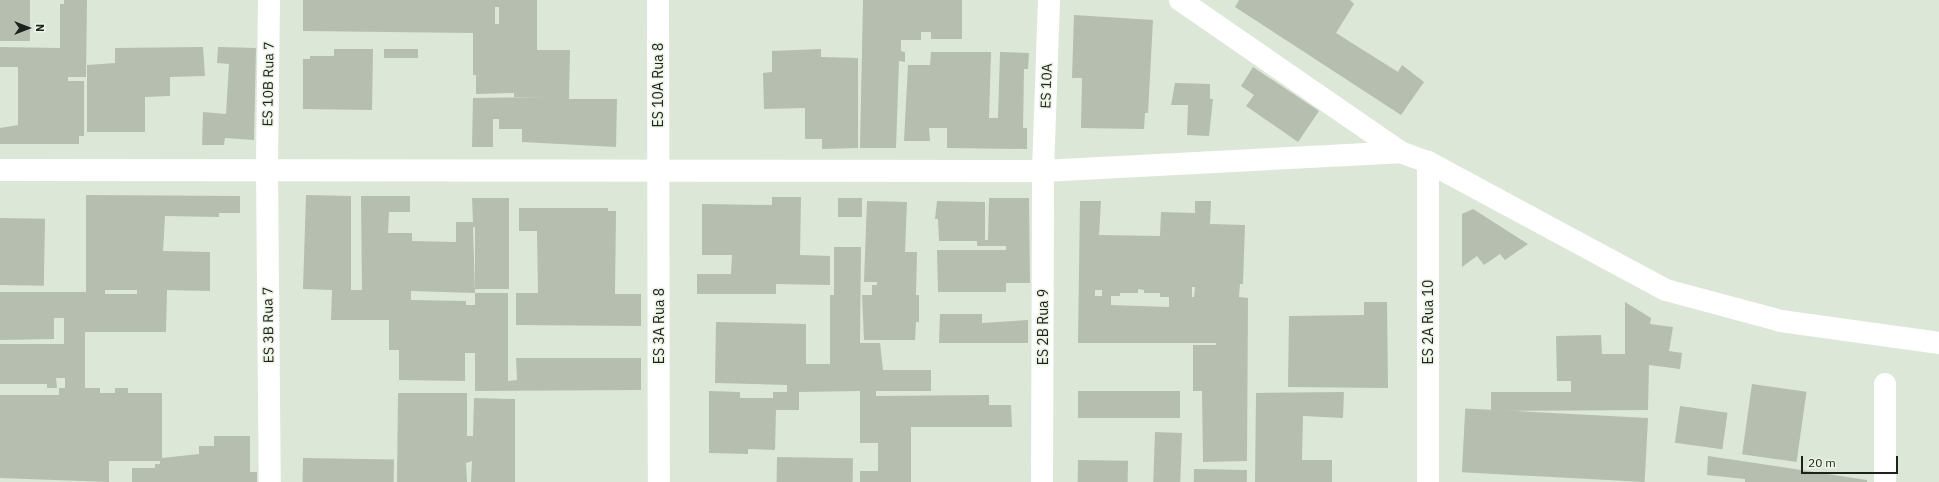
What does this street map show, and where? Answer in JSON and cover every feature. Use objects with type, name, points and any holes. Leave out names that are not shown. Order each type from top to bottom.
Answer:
[{"type":"street","name":"ES 10B Rua 7","points":[[267,168],[269,0]]},
{"type":"street","name":"ES 10A Rua 8","points":[[658,0],[659,169]]},
{"type":"street","name":"ES 10A","points":[[1043,171],[1049,0]]},
{"type":"street","points":[[1180,0],[1400,152],[1428,162],[1666,290],[1781,320],[1939,343]]},
{"type":"street","points":[[0,170],[267,168],[1043,171],[1400,152]]},
{"type":"street","name":"ES 2A Rua 10","points":[[1428,162],[1428,482]]},
{"type":"street","name":"ES 3B Rua 7","points":[[267,168],[270,482]]},
{"type":"street","name":"ES 3A Rua 8","points":[[659,169],[659,482]]},
{"type":"street","name":"ES 2B Rua 9","points":[[1042,482],[1043,171]]},
{"type":"street","points":[[1885,384],[1885,482]]},
{"type":"building","points":[[0,0],[30,0],[30,41],[0,41]]},
{"type":"building","points":[[64,0],[87,0],[86,77],[68,77],[68,81],[84,81],[84,136],[79,136],[79,144],[0,144],[0,128],[18,125],[18,67],[0,67],[0,47],[60,48],[60,4],[64,4]]},
{"type":"building","points":[[303,0],[537,0],[537,50],[570,50],[569,99],[617,99],[616,147],[522,142],[522,129],[499,129],[499,119],[493,119],[493,147],[472,147],[473,98],[549,97],[514,97],[514,93],[476,94],[476,75],[473,75],[473,33],[303,31]],"holes":[[[495,7],[499,7],[499,24],[495,24]]]},
{"type":"building","points":[[863,0],[962,0],[962,39],[931,39],[931,32],[921,32],[921,40],[901,40],[901,51],[905,52],[905,62],[899,61],[896,148],[860,148]]},
{"type":"building","points":[[1239,0],[1350,0],[1354,4],[1336,33],[1398,72],[1402,65],[1424,82],[1401,115],[1235,7]]},
{"type":"building","points":[[1074,15],[1153,20],[1148,113],[1145,113],[1144,129],[1081,128],[1082,78],[1072,78]]},
{"type":"building","points":[[203,47],[205,76],[170,77],[170,96],[145,97],[145,132],[87,132],[87,65],[115,63],[115,48]]},
{"type":"building","points":[[218,47],[256,48],[254,140],[225,138],[224,145],[202,145],[203,112],[226,114],[229,64],[217,63]]},
{"type":"building","points":[[334,49],[373,49],[372,110],[303,109],[303,59],[310,59],[310,56],[334,56]]},
{"type":"building","points":[[384,49],[418,49],[418,58],[384,58]]},
{"type":"building","points":[[821,49],[821,57],[858,58],[858,148],[822,149],[822,139],[805,139],[805,108],[764,109],[763,73],[772,72],[772,51]]},
{"type":"building","points":[[931,52],[991,52],[989,118],[998,118],[1000,52],[1029,53],[1028,69],[1024,69],[1023,128],[1027,128],[1027,149],[947,148],[947,128],[929,128],[930,141],[904,141],[908,65],[930,65]]},
{"type":"building","points":[[1253,67],[1319,111],[1298,142],[1246,106],[1254,95],[1241,86]]},
{"type":"building","points":[[1175,83],[1210,84],[1210,99],[1213,99],[1209,136],[1187,135],[1188,105],[1171,105]]},
{"type":"building","points":[[86,195],[240,196],[240,213],[219,213],[219,217],[165,216],[163,251],[210,252],[210,291],[167,290],[166,332],[85,332],[85,388],[100,388],[100,393],[115,393],[115,388],[128,388],[128,393],[162,393],[162,458],[199,454],[199,446],[214,446],[214,436],[250,436],[250,472],[257,472],[257,482],[132,482],[132,468],[155,468],[155,464],[160,464],[160,461],[109,461],[109,482],[0,478],[0,395],[59,395],[59,388],[65,388],[65,378],[56,378],[57,388],[47,388],[47,384],[0,384],[0,344],[64,344],[64,318],[54,318],[54,339],[0,340],[0,292],[86,292]],"holes":[[[105,290],[137,290],[137,294],[105,294]]]},
{"type":"building","points":[[306,195],[351,196],[351,290],[362,290],[361,196],[410,196],[410,212],[389,212],[388,233],[412,233],[412,241],[456,242],[456,222],[473,222],[472,198],[509,198],[509,289],[475,289],[475,227],[473,227],[475,293],[508,293],[508,381],[517,380],[516,358],[641,358],[641,390],[475,391],[475,353],[465,353],[465,381],[399,380],[399,350],[389,350],[389,320],[331,320],[332,290],[303,289]],"holes":[[[411,291],[475,293],[475,305],[466,305],[466,301],[411,300]]]},
{"type":"building","points":[[772,197],[801,197],[800,255],[830,256],[830,285],[776,284],[776,294],[697,294],[697,274],[731,274],[732,255],[702,255],[702,204],[772,205]]},
{"type":"building","points":[[838,198],[862,198],[862,217],[838,217]]},
{"type":"building","points":[[989,198],[1029,198],[1030,283],[1006,283],[1006,292],[938,292],[937,250],[1006,250],[1006,246],[977,246],[977,241],[939,241],[938,219],[935,219],[937,201],[985,202],[985,240],[988,240]]},
{"type":"building","points":[[867,201],[907,202],[905,252],[917,252],[916,295],[919,295],[919,322],[916,322],[915,340],[864,340],[862,295],[872,295],[872,285],[877,285],[877,282],[864,282]]},
{"type":"building","points":[[1080,201],[1101,201],[1099,235],[1160,236],[1161,212],[1195,213],[1195,201],[1211,201],[1210,224],[1245,225],[1243,284],[1240,284],[1239,297],[1248,298],[1247,461],[1203,462],[1202,391],[1193,391],[1193,345],[1216,345],[1216,343],[1078,343]],"holes":[[[1192,287],[1195,287],[1194,297],[1192,297]],[[1138,289],[1144,290],[1144,293],[1160,293],[1160,297],[1169,297],[1169,307],[1111,305],[1111,296],[1120,296],[1120,293],[1138,293]],[[1095,290],[1102,290],[1102,296],[1095,296]]]},
{"type":"building","points":[[519,208],[608,208],[608,211],[616,211],[615,294],[641,294],[641,326],[516,325],[516,293],[538,293],[537,231],[519,231]]},
{"type":"building","points":[[1473,209],[1528,244],[1505,260],[1500,254],[1484,265],[1477,256],[1462,267],[1462,214]]},
{"type":"building","points":[[0,218],[45,219],[44,286],[0,285]]},
{"type":"building","points":[[834,247],[861,247],[860,343],[880,343],[883,370],[931,370],[931,391],[876,391],[876,396],[989,395],[989,405],[1011,405],[1012,427],[911,427],[911,482],[860,482],[860,471],[878,471],[878,443],[860,443],[860,391],[799,392],[799,410],[776,410],[775,450],[748,449],[748,454],[709,453],[709,391],[740,392],[740,398],[773,398],[773,392],[787,392],[787,385],[715,383],[716,322],[806,324],[806,364],[830,364],[830,295],[834,295]]},
{"type":"building","points":[[1364,302],[1387,302],[1388,388],[1288,387],[1289,316],[1364,315]]},
{"type":"building","points":[[1625,302],[1651,318],[1650,324],[1673,327],[1669,351],[1682,353],[1680,369],[1649,365],[1648,410],[1491,411],[1491,392],[1571,392],[1571,381],[1557,381],[1556,336],[1601,335],[1602,354],[1625,354]]},
{"type":"building","points":[[940,314],[982,314],[982,323],[1028,320],[1028,343],[939,343]]},
{"type":"building","points":[[1752,384],[1806,392],[1797,462],[1742,454]]},
{"type":"building","points":[[1078,391],[1180,391],[1180,418],[1078,418]]},
{"type":"building","points":[[1344,392],[1343,418],[1303,416],[1302,460],[1332,460],[1332,482],[1255,482],[1256,393]]},
{"type":"building","points":[[398,393],[467,393],[467,436],[473,436],[474,398],[515,399],[515,482],[471,482],[472,461],[466,463],[467,482],[397,482]]},
{"type":"building","points":[[1680,406],[1728,413],[1722,449],[1675,443]]},
{"type":"building","points":[[1465,408],[1648,418],[1645,482],[1462,472]]},
{"type":"building","points":[[1155,432],[1182,433],[1180,482],[1153,482]]},
{"type":"building","points":[[1708,456],[1867,480],[1867,482],[1745,482],[1745,479],[1707,475]]},
{"type":"building","points":[[777,457],[853,458],[853,482],[777,482]]},
{"type":"building","points":[[303,458],[394,460],[394,482],[303,482]]},
{"type":"building","points":[[1078,460],[1128,461],[1128,482],[1078,482]]},
{"type":"building","points":[[1194,469],[1247,470],[1247,482],[1194,482]]}]
